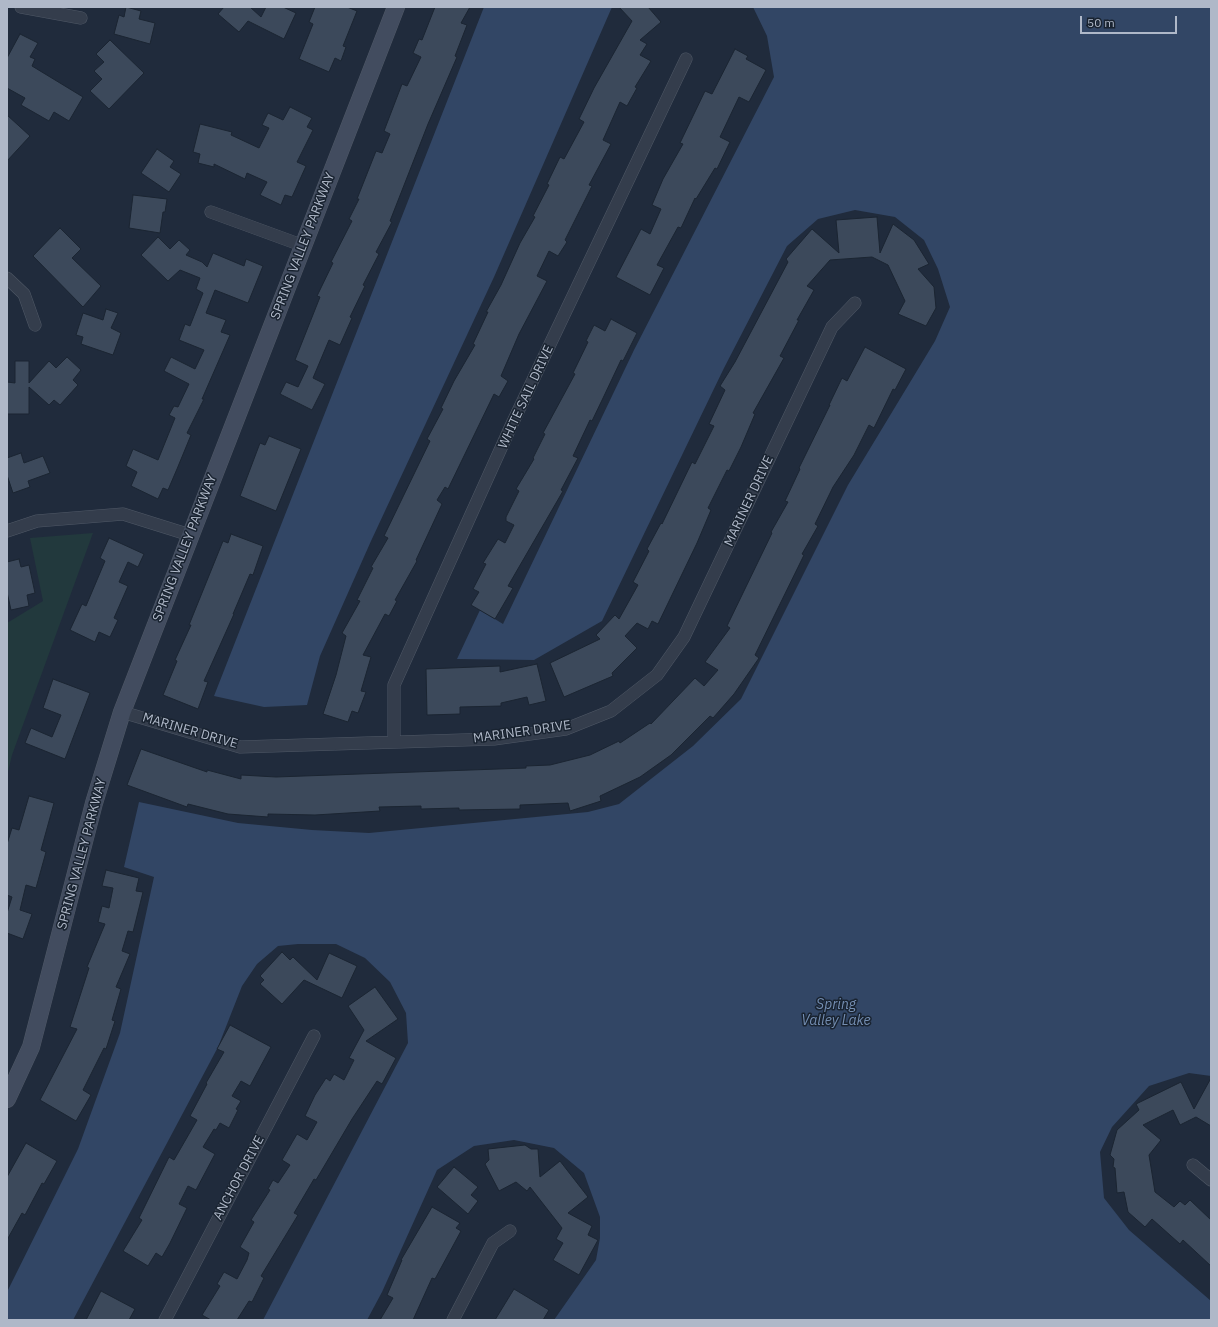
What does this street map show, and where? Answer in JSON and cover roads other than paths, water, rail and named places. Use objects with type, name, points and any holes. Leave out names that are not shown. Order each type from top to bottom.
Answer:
[{"type":"street","points":[[21,7],[81,18]]},
{"type":"street","name":"SPRING VALLEY PARKWAY","points":[[7,1099],[31,1047],[94,803],[122,712],[396,7]]},
{"type":"street","name":"WHITE SAIL DRIVE","points":[[394,742],[394,685],[511,426],[686,58]]},
{"type":"street","points":[[211,212],[304,246]]},
{"type":"street","points":[[7,278],[24,294],[36,325]]},
{"type":"street","name":"MARINER DRIVE","points":[[122,712],[240,747],[494,739],[566,729],[611,711],[657,676],[684,637],[832,327],[855,303]]},
{"type":"street","points":[[7,531],[37,521],[123,514],[190,534]]},
{"type":"street","name":"ANCHOR DRIVE","points":[[165,1320],[314,1036]]},
{"type":"street","points":[[1193,1165],[1211,1180]]},
{"type":"street","points":[[453,1320],[493,1243],[510,1230]]},
{"type":"water","points":[[484,7],[612,7],[494,277],[371,541],[320,656],[307,705],[264,707],[214,696]]},
{"type":"water","name":"Spring Valley Lake","points":[[753,7],[1211,7],[1211,1076],[1189,1073],[1149,1086],[1112,1127],[1100,1152],[1104,1198],[1129,1230],[1211,1301],[1211,1320],[554,1320],[596,1260],[600,1238],[600,1217],[584,1173],[554,1148],[514,1140],[474,1146],[437,1170],[382,1292],[367,1320],[263,1320],[408,1043],[406,1013],[390,982],[365,958],[336,944],[298,944],[278,946],[257,964],[242,986],[218,1047],[73,1320],[7,1320],[7,1292],[78,1149],[120,1033],[154,877],[124,867],[139,802],[238,823],[312,830],[369,833],[588,812],[619,804],[693,746],[741,699],[848,485],[935,341],[950,307],[938,269],[924,240],[895,217],[855,210],[818,219],[787,246],[724,368],[602,621],[534,660],[457,659],[480,610],[503,624],[634,350],[774,77],[767,36]]}]
